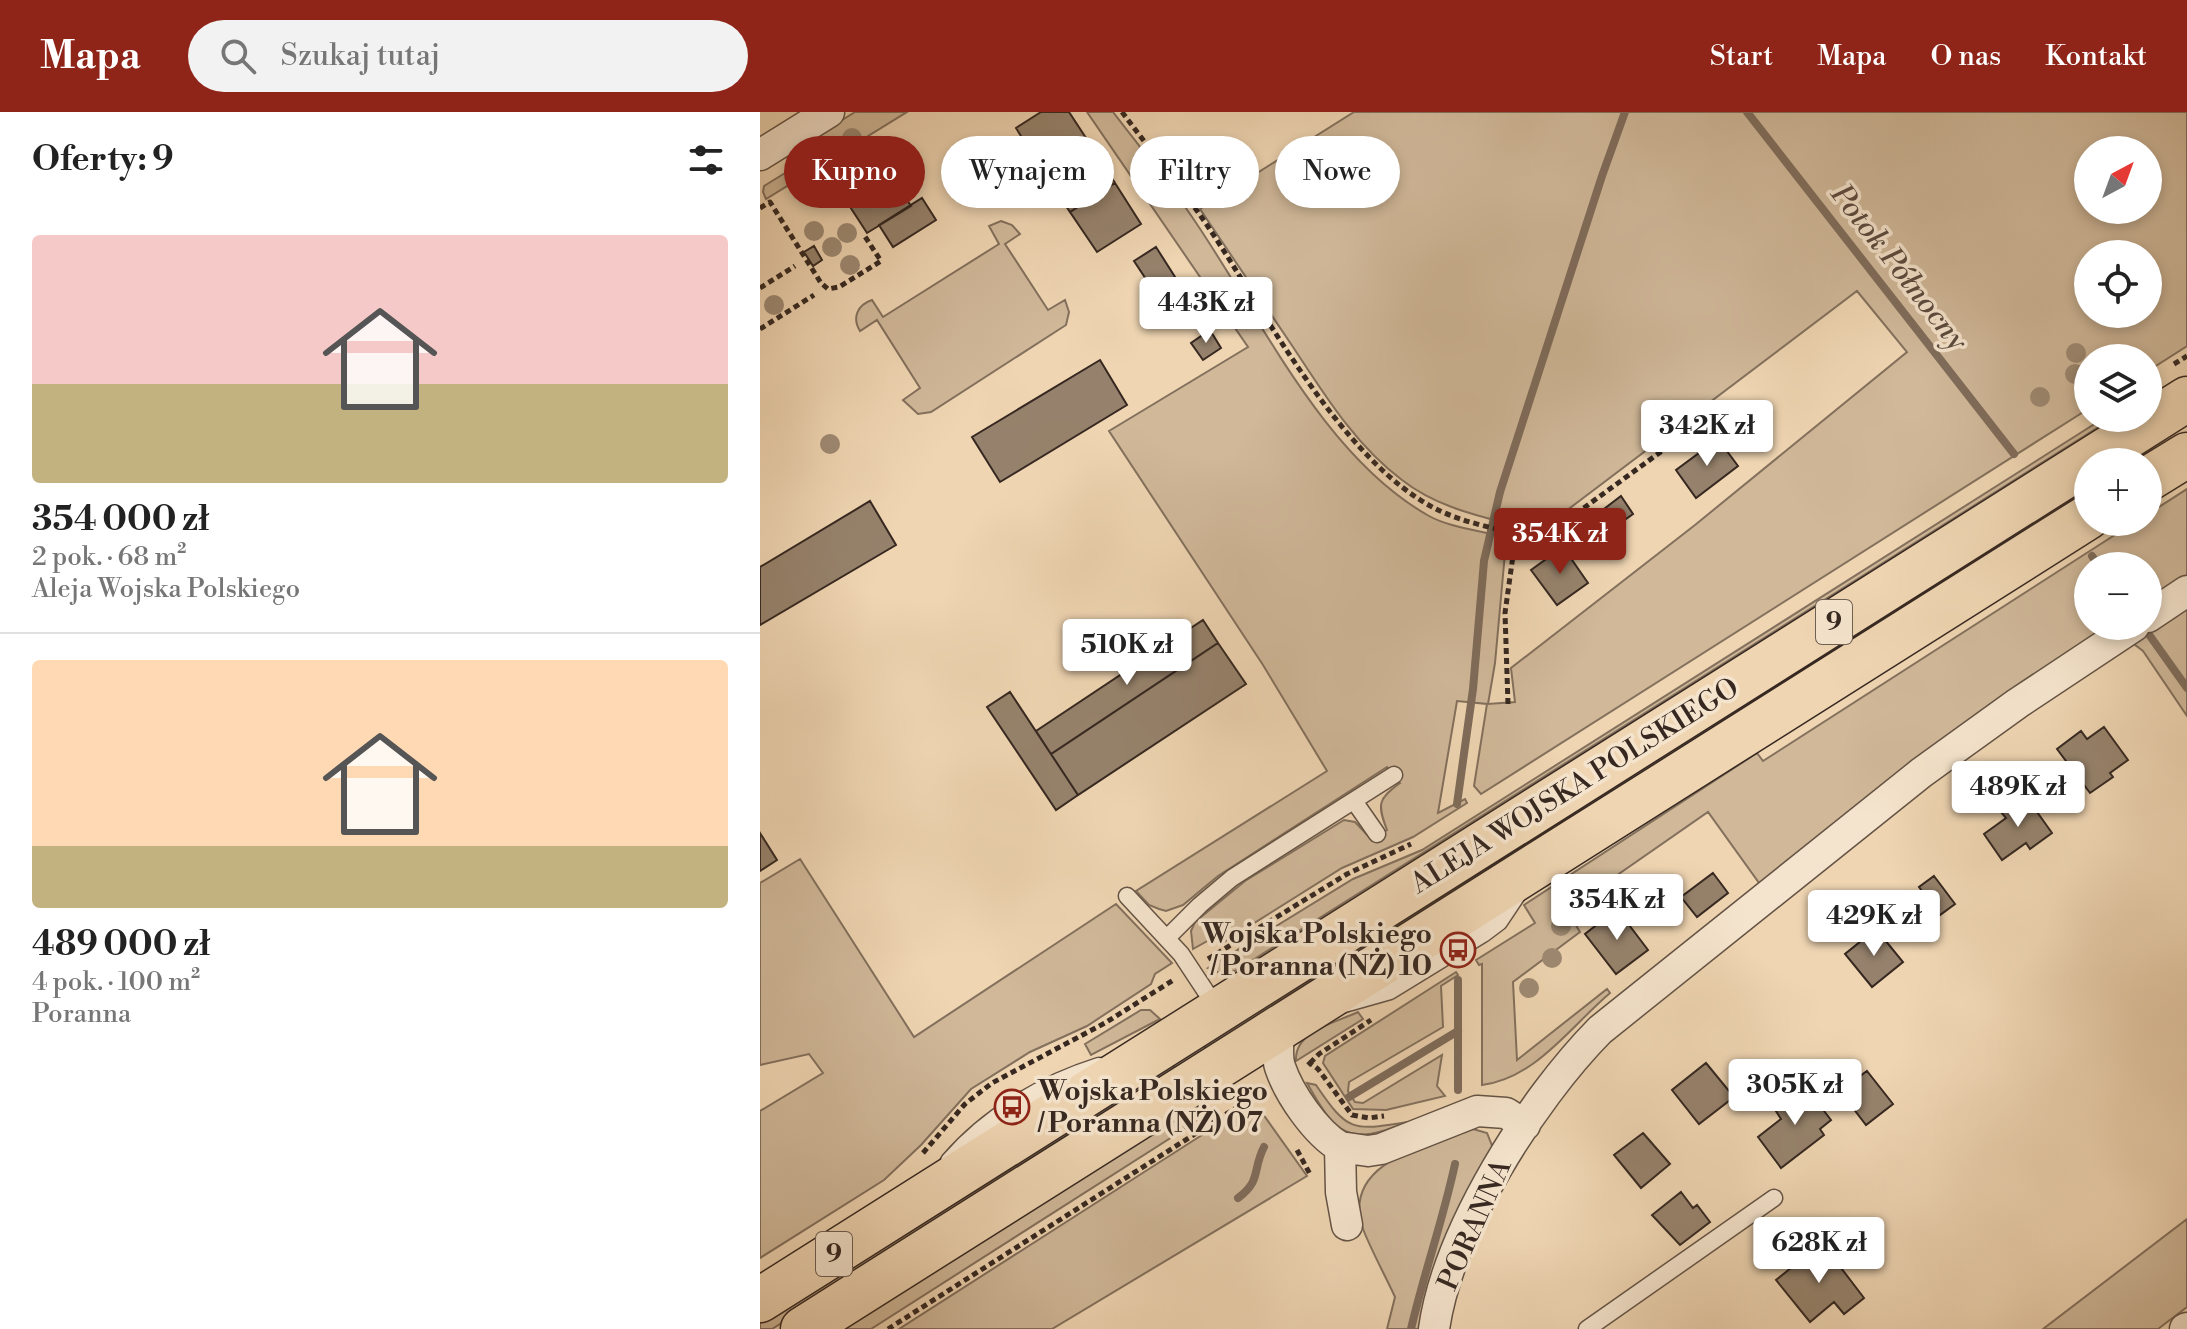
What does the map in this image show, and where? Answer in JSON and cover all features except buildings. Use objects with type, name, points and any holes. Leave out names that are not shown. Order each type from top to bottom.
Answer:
[{"type":"main road","name":"ALEJA WOJSKA POLSKIEGO","points":[[760,1300],[2187,399]]},
{"type":"main road","points":[[2162,470],[2187,455]]},
{"type":"main road","name":"ALEJA WOJSKA POLSKIEGO","points":[[803,1329],[2074,526]]},
{"type":"street","points":[[760,155],[796,126],[829,112]]},
{"type":"street","points":[[2162,608],[2187,591]]},
{"type":"street","name":"PORANNA","points":[[1434,1329],[1466,1230],[1496,1169],[1574,1056],[1610,1021],[1921,773],[2113,640]]},
{"type":"street","points":[[1292,1021],[1278,1058],[1295,1072],[1321,1134],[1340,1147],[1368,1151],[1381,1149],[1477,1111],[1506,1113],[1525,1125]]},
{"type":"street","points":[[1236,1056],[1269,1068],[1295,1072]]},
{"type":"street","points":[[1340,1147],[1341,1192],[1347,1225]]},
{"type":"lane","points":[[1168,937],[1232,878],[1394,775]]},
{"type":"lane","points":[[1354,801],[1377,834]]},
{"type":"lane","points":[[1127,896],[1168,937],[1219,1011]]},
{"type":"lane","points":[[1587,1329],[1774,1198]]},
{"type":"path","points":[[1122,112],[1207,225],[1310,382],[1350,436],[1394,481],[1438,510],[1535,537],[1570,518],[1725,405]]},
{"type":"path","points":[[760,208],[770,202],[821,283],[828,289],[839,287],[881,261],[864,235]]},
{"type":"path","points":[[760,288],[795,266]]},
{"type":"path","points":[[760,329],[814,295]]},
{"type":"path","points":[[1508,704],[1505,613],[1517,533]]},
{"type":"path","points":[[920,1156],[965,1104],[992,1083],[1105,1023],[1356,869],[1415,843]]},
{"type":"path","points":[[1295,1072],[1310,1063],[1318,1069],[1352,1115],[1369,1118],[1395,1114]]},
{"type":"path","points":[[888,1329],[1253,1097]]},
{"type":"shaded area","points":[[855,112],[907,112],[868,136],[817,136]]},
{"type":"shaded area","points":[[1087,112],[1113,112],[1132,136],[1130,175],[1114,151],[1114,136],[1103,136]]},
{"type":"shaded area","points":[[1354,112],[2187,112],[2187,346],[2162,362],[2162,344],[2074,344],[2074,418],[1481,794],[1474,786],[1487,704],[1457,701],[1438,813],[1465,799],[1467,803],[1413,837],[1342,868],[1224,942],[1211,939],[1193,949],[1191,931],[1195,922],[1245,881],[1344,820],[1355,822],[1371,839],[1387,830],[1382,803],[1387,793],[1400,783],[1387,767],[1218,876],[1183,905],[1166,911],[1159,909],[1149,905],[1136,891],[1327,771],[1263,665],[1109,431],[1248,347],[1153,208],[1186,208],[1295,379],[1324,420],[1356,457],[1391,490],[1429,516],[1454,526],[1499,536],[1506,542],[1495,663],[1488,704],[1515,702],[1511,668],[1695,525],[1907,352],[1857,291],[1562,514],[1538,524],[1514,521],[1509,524],[1427,496],[1402,480],[1370,451],[1329,401],[1200,209],[1259,208],[1259,172],[1275,162],[1275,208],[1400,208],[1400,136],[1316,136]]},
{"type":"shaded area","points":[[784,174],[784,188],[766,199],[764,186]]},
{"type":"shaded area","points":[[1001,221],[1012,225],[1020,234],[1005,244],[1048,310],[1065,300],[1069,312],[1066,325],[931,412],[918,414],[903,400],[920,388],[877,320],[860,331],[857,312],[872,300],[883,317],[999,244],[989,226]]},
{"type":"shaded area","points":[[2082,432],[2091,432],[1237,970],[1224,975],[1208,968],[1353,879],[1422,850]]},
{"type":"shaded area","points":[[2187,489],[2187,580],[2162,597],[2162,552],[2088,552],[2113,536],[2162,536],[2162,505]]},
{"type":"shaded area","points":[[2074,491],[2074,506],[1209,1054],[1201,1042]]},
{"type":"shaded area","points":[[2074,561],[2074,640],[2100,640],[1762,887],[1708,812],[1567,910],[1580,932],[1513,982],[1517,1060],[1607,989],[1610,993],[1536,1062],[1501,1080],[1482,1085],[1482,964],[1479,965],[1476,960],[1535,923],[1524,905],[1757,753],[1763,761]]},
{"type":"shaded area","points":[[2187,603],[2187,716],[2143,651],[2130,641],[2162,640],[2162,620]]},
{"type":"shaded area","points":[[800,859],[914,1037],[1116,904],[1172,963],[1155,974],[1151,984],[1087,1026],[1030,1052],[971,1089],[921,1145],[884,1180],[760,1258],[760,1111],[823,1073],[809,1054],[760,1065],[760,883]]},
{"type":"shaded area","points":[[1456,972],[1458,975],[1441,986],[1443,1027],[1349,1082],[1348,1091],[1355,1102],[1363,1103],[1442,1055],[1437,1086],[1445,1096],[1386,1110],[1353,1109],[1323,1063],[1325,1056]]},
{"type":"shaded area","points":[[1141,1010],[1150,1010],[1160,1019],[1091,1055],[1085,1044]]},
{"type":"shaded area","points":[[1358,1012],[1363,1019],[1296,1061],[1297,1051],[1309,1035]]},
{"type":"shaded area","points":[[1171,1061],[1178,1073],[772,1329],[760,1329],[760,1322]]},
{"type":"shaded area","points":[[1307,1083],[1316,1085],[1336,1112],[1353,1124],[1374,1127],[1407,1122],[1371,1134],[1346,1131],[1327,1115]]},
{"type":"shaded area","points":[[1196,1102],[1200,1115],[1194,1123],[871,1329],[837,1329]]},
{"type":"shaded area","points":[[1254,1109],[1265,1117],[1307,1176],[1052,1329],[899,1329],[1216,1126]]},
{"type":"shaded area","points":[[1473,1129],[1487,1133],[1493,1148],[1426,1329],[1387,1329],[1395,1297],[1363,1229],[1359,1206],[1364,1187],[1376,1172],[1392,1160]]},
{"type":"shaded area","points":[[2187,1219],[2187,1307],[2158,1329],[2043,1329]]},
{"type":"waterway","points":[[1457,804],[1473,689],[1484,561],[1500,492],[1625,112]]},
{"type":"waterway","name":"Potok Północny","points":[[1747,112],[2014,454]]},
{"type":"waterway","name":"Potok Północny","points":[[2153,640],[2187,688]]},
{"type":"waterway","points":[[1458,980],[1458,1090]]},
{"type":"waterway","points":[[1349,1097],[1458,1031]]},
{"type":"waterway","points":[[1238,1198],[1254,1180],[1264,1147]]},
{"type":"waterway","points":[[1411,1329],[1455,1164]]},
{"type":"place","name":"Wojska Polskiego / Poranna (NŻ) 10","points":[[1458,950]]},
{"type":"place","name":"Wojska Polskiego / Poranna (NŻ) 07","points":[[1012,1107]]}]
